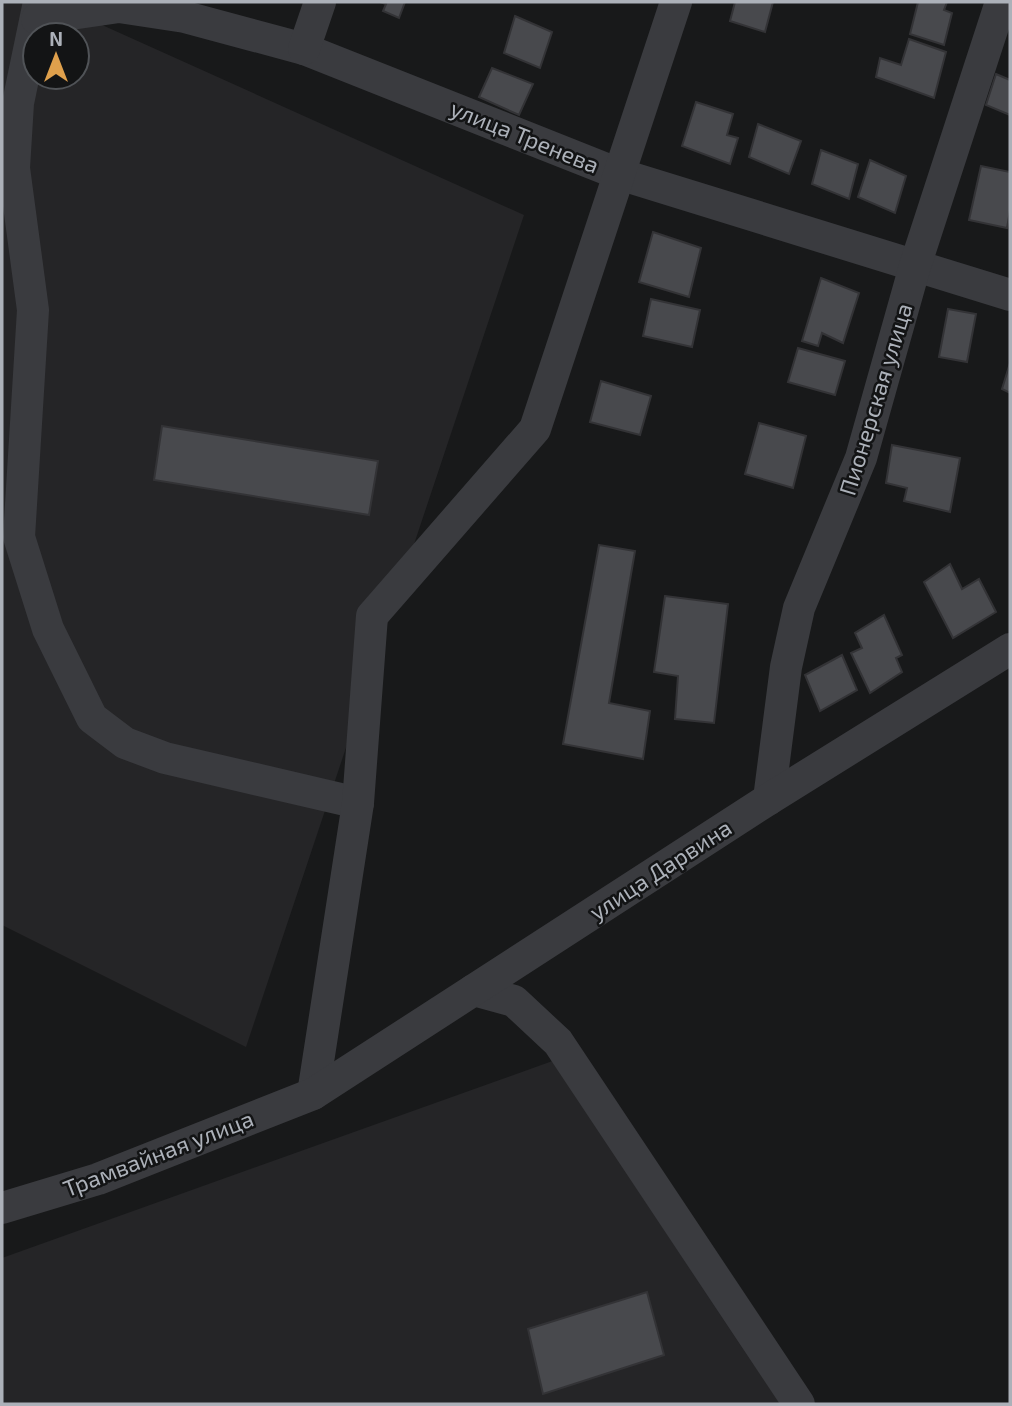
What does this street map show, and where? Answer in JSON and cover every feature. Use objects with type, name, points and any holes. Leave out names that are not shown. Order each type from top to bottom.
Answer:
[{"type":"street","points":[[304,49],[320,2]]},
{"type":"street","points":[[313,1094],[358,803],[372,616],[535,429],[676,2]]},
{"type":"street","name":"Пионерская улица","points":[[769,799],[786,667],[799,608],[861,458],[915,265],[1001,2]]},
{"type":"street","name":"улица Тренева","points":[[38,10],[119,7],[185,17],[304,49],[619,174],[1010,295]]},
{"type":"street","points":[[38,10],[10,103],[13,167],[33,310],[19,537],[48,629],[92,718],[125,743],[165,758],[358,803]]},
{"type":"street","name":"улица Дарвина","points":[[313,1094],[769,799],[1010,649]]},
{"type":"street","points":[[474,990],[514,1001],[558,1042],[799,1404]]},
{"type":"street","name":"Трамвайная улица","points":[[2,1208],[98,1179],[313,1094]]},
{"type":"shaded area","points":[[2,2],[51,2],[524,215],[246,1047],[2,925]]},
{"type":"shaded area","points":[[558,1059],[810,1404],[2,1404],[2,1258]]},
{"type":"building","points":[[380,2],[405,2],[399,18],[383,11],[386,4]]},
{"type":"building","points":[[735,2],[773,2],[765,32],[730,21]]},
{"type":"building","points":[[918,2],[947,2],[944,10],[952,13],[944,45],[910,34]]},
{"type":"building","points":[[515,16],[552,32],[540,68],[504,53]]},
{"type":"building","points":[[909,39],[946,52],[934,98],[876,77],[880,58],[901,65]]},
{"type":"building","points":[[492,68],[533,84],[519,115],[479,97]]},
{"type":"building","points":[[996,74],[1010,80],[1010,115],[986,105]]},
{"type":"building","points":[[696,102],[733,114],[727,135],[738,138],[730,164],[682,146]]},
{"type":"building","points":[[758,124],[801,141],[789,174],[749,157]]},
{"type":"building","points":[[821,150],[858,164],[849,199],[812,184]]},
{"type":"building","points":[[870,160],[906,176],[895,213],[858,197]]},
{"type":"building","points":[[981,166],[1010,172],[1007,228],[969,220]]},
{"type":"building","points":[[653,232],[701,248],[689,297],[639,282]]},
{"type":"building","points":[[821,278],[859,293],[843,343],[822,333],[818,346],[802,341]]},
{"type":"building","points":[[651,299],[700,310],[692,347],[643,336]]},
{"type":"building","points":[[948,309],[976,314],[967,362],[939,357]]},
{"type":"building","points":[[798,348],[845,361],[835,395],[788,382]]},
{"type":"building","points":[[1010,363],[1010,393],[1002,389]]},
{"type":"building","points":[[601,381],[651,396],[640,435],[590,422]]},
{"type":"building","points":[[759,423],[806,436],[793,488],[745,474]]},
{"type":"building","points":[[162,426],[378,461],[369,515],[154,480]]},
{"type":"building","points":[[892,445],[960,458],[950,512],[904,501],[907,488],[886,483]]},
{"type":"building","points":[[599,545],[635,551],[609,703],[650,711],[643,759],[563,744]]},
{"type":"building","points":[[950,564],[962,589],[979,579],[996,612],[953,638],[924,582]]},
{"type":"building","points":[[665,596],[728,604],[714,723],[675,719],[678,676],[654,672]]},
{"type":"building","points":[[884,615],[902,655],[896,658],[902,672],[870,693],[851,653],[862,648],[855,633]]},
{"type":"building","points":[[842,655],[857,690],[820,711],[805,675]]},
{"type":"building","points":[[647,1292],[664,1355],[543,1394],[528,1329]]}]
